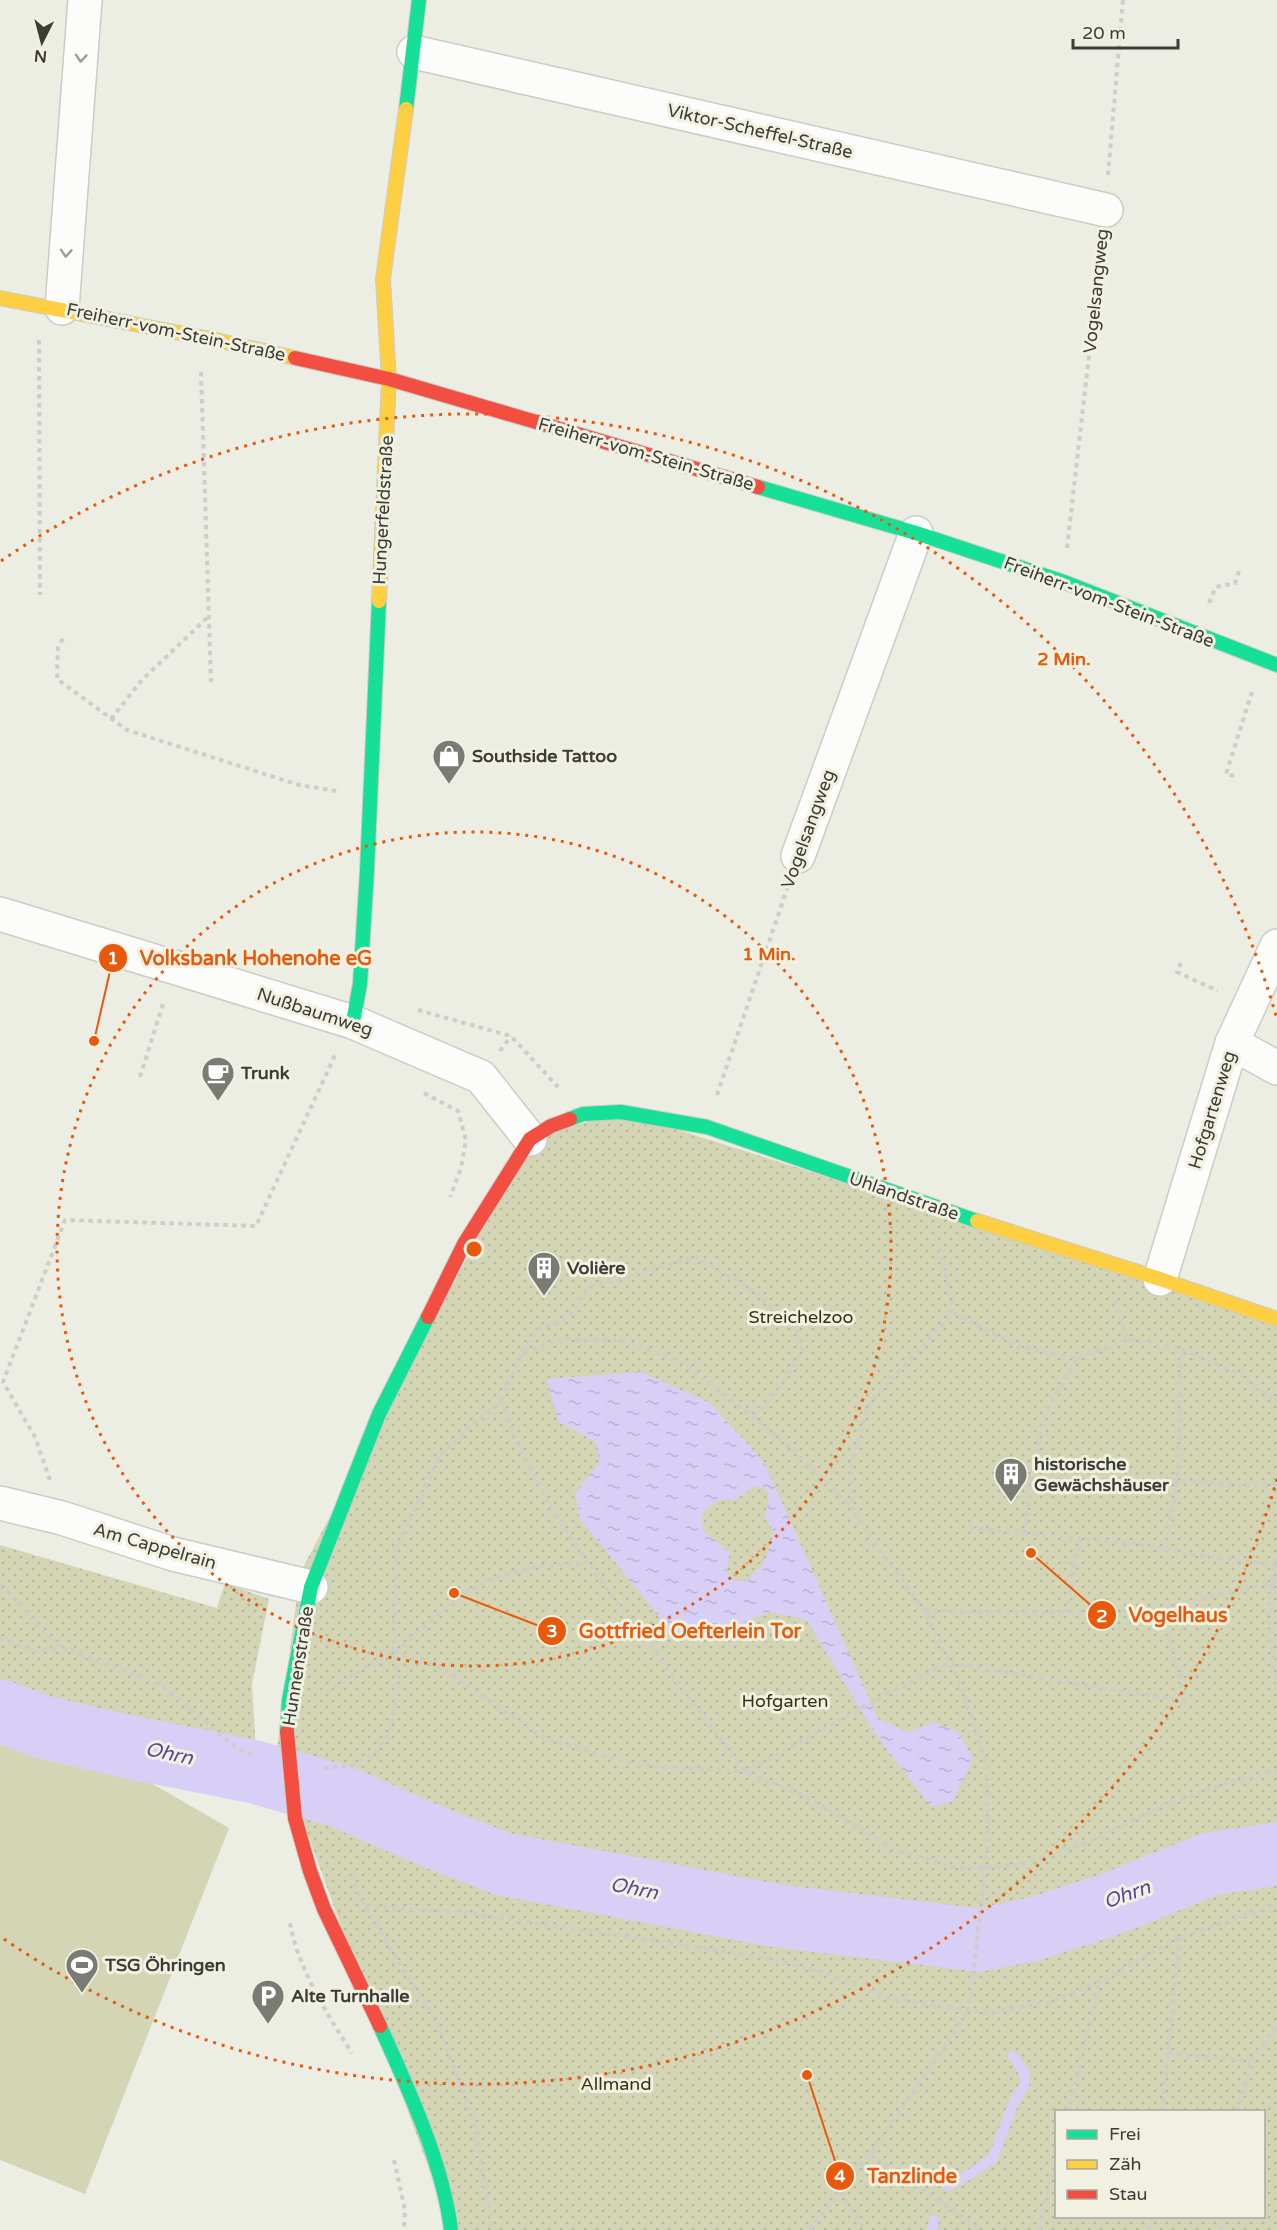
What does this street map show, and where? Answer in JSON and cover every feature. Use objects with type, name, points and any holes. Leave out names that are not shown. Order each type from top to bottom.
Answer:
[{"type":"street","points":[[62,308],[86,0]]},
{"type":"street","name":"Hungerfeldstraße","points":[[346,1035],[360,984],[370,797],[389,379],[383,279],[419,0]]},
{"type":"street","name":"Viktor-Scheffel-Straße","points":[[414,52],[1106,210]]},
{"type":"street","name":"Freiherr-vom-Stein-Straße","points":[[0,298],[62,308],[216,340],[389,379],[916,533],[1064,582],[1277,665]]},
{"type":"street","name":"Vogelsangweg","points":[[798,856],[916,533]]},
{"type":"street","name":"Nußbaumweg","points":[[0,914],[175,968],[346,1035],[481,1077],[530,1139]]},
{"type":"street","name":"Hofgartenweg","points":[[1160,1279],[1232,1043],[1277,946]]},
{"type":"street","points":[[1232,1043],[1277,1068]]},
{"type":"street","name":"Uhlandstraße","points":[[530,1139],[551,1126],[583,1114],[621,1112],[706,1127],[933,1207],[1160,1279],[1277,1319]]},
{"type":"street","name":"Hunnenstraße","points":[[452,2230],[450,2214],[424,2125],[388,2043],[329,1921],[307,1860],[295,1818],[287,1732],[289,1700],[311,1587],[379,1414],[464,1244],[530,1139]]},
{"type":"street","name":"Am Cappelrain","points":[[0,1503],[62,1518],[173,1554],[311,1587]]},
{"type":"street","name":"Hunnenstraße","points":[[447,2230],[450,2214]]},
{"type":"path","name":"Vogelsangweg","points":[[1064,582],[1106,210],[1123,0]]},
{"type":"path","points":[[40,595],[39,336],[62,308]]},
{"type":"path","points":[[211,682],[201,362],[216,340]]},
{"type":"path","points":[[1199,635],[1216,587],[1235,583],[1240,568]]},
{"type":"path","points":[[111,719],[142,680],[209,616]]},
{"type":"path","points":[[63,639],[58,646],[57,679],[127,730],[299,785],[370,797]]},
{"type":"path","points":[[1234,776],[1226,774],[1262,660]]},
{"type":"path","name":"Vogelsangweg","points":[[706,1127],[798,856]]},
{"type":"path","points":[[1181,963],[1177,972],[1249,1005]]},
{"type":"path","points":[[140,1077],[175,968]]},
{"type":"path","points":[[62,1518],[35,1437],[3,1382],[65,1220],[256,1226],[346,1035]]},
{"type":"path","points":[[418,1090],[458,1111],[466,1140],[461,1168],[449,1201]]},
{"type":"path","points":[[933,1207],[953,1313]]},
{"type":"path","points":[[319,1768],[349,1766],[374,1755],[390,1730],[399,1678],[394,1652],[396,1550],[440,1455],[501,1400],[523,1352],[537,1329],[566,1320],[588,1288],[696,1257],[752,1290],[796,1330],[802,1350],[796,1364],[773,1397],[752,1417]]},
{"type":"path","points":[[953,1313],[1019,1347],[1077,1358],[1128,1339],[1180,1349],[1239,1374],[1277,1402]]},
{"type":"path","points":[[853,1509],[851,1463],[870,1402],[953,1313]]},
{"type":"path","points":[[523,1352],[564,1339],[624,1341],[684,1363],[784,1442],[853,1509],[869,1536],[924,1610],[958,1679],[986,1762],[988,1840],[969,2011],[870,2154],[810,2230]]},
{"type":"path","points":[[1165,1549],[1178,1480],[1180,1349]]},
{"type":"path","points":[[1025,1534],[1031,1478],[1046,1412],[1077,1358]]},
{"type":"path","points":[[501,1400],[518,1445],[555,1514],[588,1562],[745,1772]]},
{"type":"path","points":[[1031,1478],[1120,1489],[1178,1480],[1245,1486],[1277,1485]]},
{"type":"path","points":[[970,1528],[1137,1544],[1206,1557],[1275,1564]]},
{"type":"path","points":[[1066,1612],[1080,1540]]},
{"type":"path","points":[[1277,1558],[1270,1583],[1268,1623],[1277,1686]]},
{"type":"path","points":[[325,1695],[330,1689],[394,1652],[465,1593],[496,1576],[530,1568],[588,1562]]},
{"type":"path","points":[[1062,1562],[1075,1564]]},
{"type":"path","points":[[0,1582],[44,1632],[61,1647],[160,1684],[238,1749],[258,1757]]},
{"type":"path","points":[[924,1610],[1007,1613],[1115,1612],[1162,1608],[1270,1583],[1277,1584]]},
{"type":"path","points":[[745,1772],[890,1692],[949,1663],[1185,1701],[1162,1608]]},
{"type":"path","points":[[0,1638],[36,1652],[61,1647]]},
{"type":"path","points":[[394,1652],[437,1665],[544,1738],[637,1765],[745,1772],[805,1796],[896,1850],[957,1868],[1021,1865],[1081,1845],[1161,1807],[1227,1783],[1277,1770]]},
{"type":"path","points":[[491,2230],[474,2121],[435,2018],[365,1906],[469,1912],[768,1958],[829,1974],[888,1998],[987,2013],[1054,2001],[1100,1981],[1180,1937],[1277,1904]]},
{"type":"path","points":[[1162,2110],[1180,1937]]},
{"type":"path","points":[[293,1939],[323,2007],[357,2062]]},
{"type":"path","points":[[1068,2110],[1100,1981]]},
{"type":"path","points":[[1238,2110],[1251,2061],[1277,2026]]},
{"type":"path","points":[[1168,2053],[1251,2061]]},
{"type":"path","points":[[870,2154],[982,2230]]},
{"type":"path","points":[[393,2155],[405,2210],[404,2230]]},
{"type":"path","points":[[1039,2230],[1055,2162]]},
{"type":"path","points":[[841,2192],[865,2230]]},
{"type":"green space","name":"Hofgarten","points":[[621,1112],[1277,1319],[1277,2230],[451,2230],[277,1749],[300,1573],[530,1139]]},
{"type":"green space","points":[[0,1545],[217,1608],[225,1583],[269,1599],[252,1684],[257,1767],[0,1694]]},
{"type":"green space","name":"TSG Öhringen","points":[[0,1726],[132,1772],[229,1828],[85,2194],[0,2160]]},
{"type":"water","points":[[641,1372],[710,1403],[764,1462],[878,1719],[908,1732],[934,1722],[958,1732],[973,1758],[953,1801],[931,1807],[874,1732],[807,1620],[769,1612],[705,1639],[675,1636],[580,1519],[575,1493],[599,1463],[597,1443],[558,1421],[547,1379]],"holes":[[[753,1487],[762,1487],[769,1493],[765,1518],[774,1532],[765,1561],[748,1580],[734,1581],[726,1570],[730,1553],[704,1531],[701,1516],[716,1502],[735,1500]]]},
{"type":"waterway","name":"Ohrn","points":[[0,1711],[46,1728],[255,1772],[342,1797],[431,1836],[503,1864],[778,1916],[979,1940],[1034,1929],[1111,1904],[1210,1864],[1277,1854]]},
{"type":"waterway","points":[[947,2186],[972,2173],[993,2158],[1014,2102],[1024,2086],[1025,2074],[1013,2056]]},
{"type":"waterway","points":[[932,2230],[934,2220]]},
{"type":"traffic: fast","points":[[406,109],[419,0]]},
{"type":"traffic: fast","points":[[758,487],[916,533],[1064,582],[1277,665]]},
{"type":"traffic: fast","points":[[353,1022],[360,984],[367,871],[379,601]]},
{"type":"traffic: fast","points":[[570,1119],[583,1114],[621,1112],[707,1127],[977,1221]]},
{"type":"traffic: fast","points":[[287,1732],[289,1700],[311,1587],[379,1414],[428,1317]]},
{"type":"traffic: fast","points":[[380,2026],[423,2126],[440,2179],[451,2230]]},
{"type":"traffic: slow","points":[[379,601],[389,379],[383,279],[406,109]]},
{"type":"traffic: slow","points":[[0,298],[216,340],[295,358]]},
{"type":"traffic: slow","points":[[977,1221],[1277,1319]]},
{"type":"traffic: jam","points":[[295,358],[389,379],[758,487]]},
{"type":"traffic: jam","points":[[428,1317],[464,1244],[530,1139],[551,1126],[570,1119]]},
{"type":"traffic: jam","points":[[287,1732],[295,1818]]},
{"type":"traffic: jam","points":[[295,1818],[310,1871],[324,1909],[380,2026]]},
{"type":"place","name":"Southside Tattoo","points":[[449,785]]},
{"type":"place","name":"Volksbank Hohenohe eG","points":[[94,1041]]},
{"type":"place","name":"Trunk","points":[[218,1102]]},
{"type":"place","name":"Volière","points":[[544,1297]]},
{"type":"place","name":"historische Gewächshäuser","points":[[1011,1503]]},
{"type":"place","name":"Vogelhaus","points":[[1031,1553]]},
{"type":"place","name":"Gottfried Oefterlein Tor","points":[[454,1593]]},
{"type":"place","name":"TSG Öhringen","points":[[82,1994]]},
{"type":"place","name":"Alte Turnhalle","points":[[268,2025]]},
{"type":"place","name":"Tanzlinde","points":[[807,2075]]},
{"type":"park label","name":"Streichelzoo","points":[[801,1317]]},
{"type":"park label","name":"Allmand","points":[[616,2084]]}]
